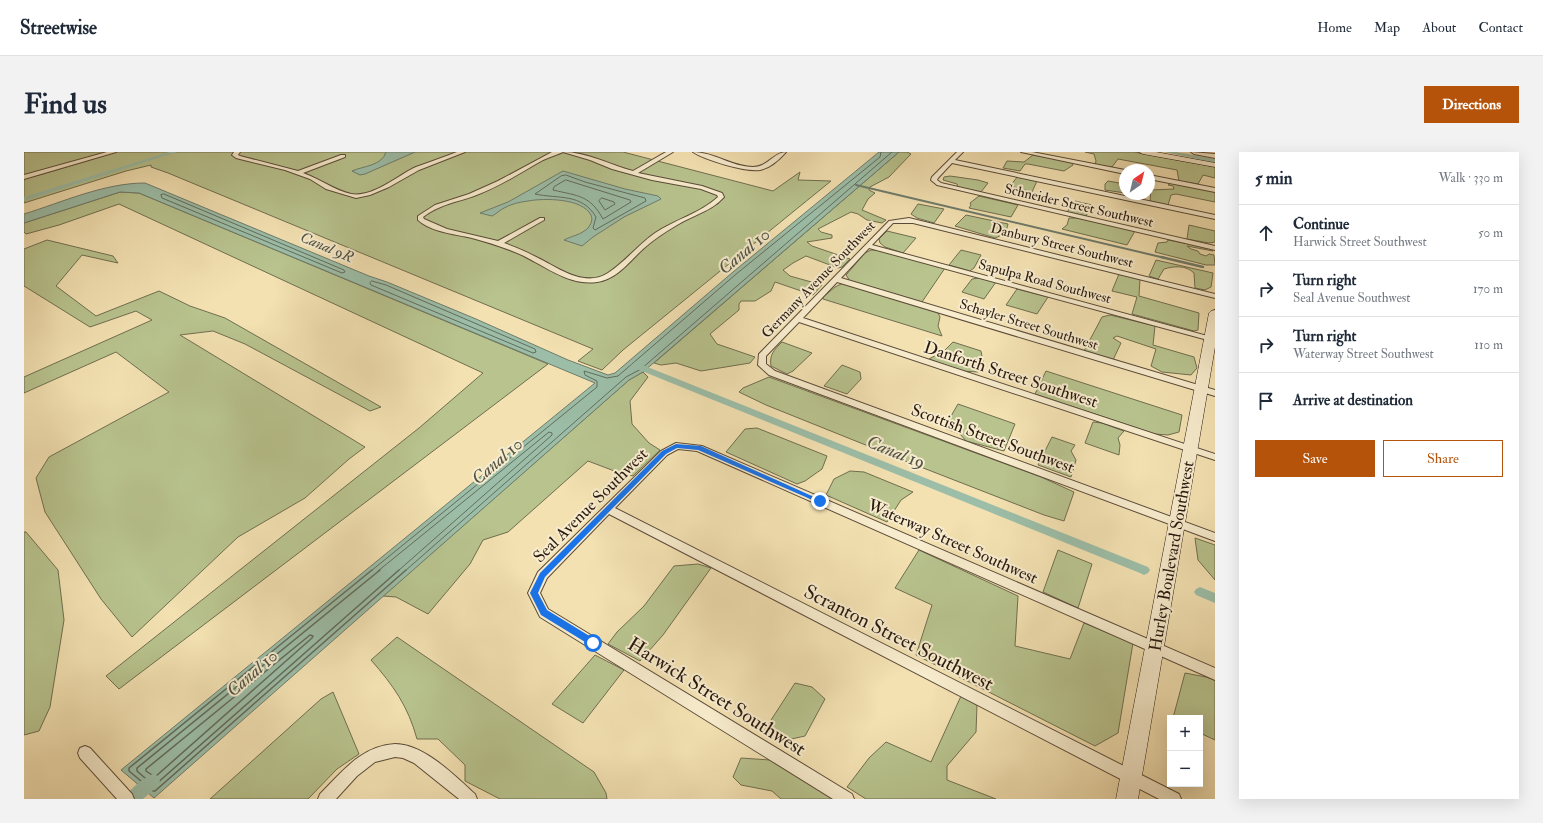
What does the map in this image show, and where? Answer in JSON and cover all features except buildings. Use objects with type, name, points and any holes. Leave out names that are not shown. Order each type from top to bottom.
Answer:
[{"type":"street","points":[[24,177],[113,152]]},
{"type":"street","points":[[237,152],[235,155],[298,173],[312,178],[328,188],[349,195],[362,196],[391,184],[417,169],[462,152]]},
{"type":"street","points":[[560,152],[551,154],[531,164],[518,173],[481,190],[424,213],[420,217],[421,220],[445,230],[498,244],[524,253],[549,267],[576,278],[584,280],[599,280],[606,277],[629,260],[645,243],[670,226],[702,211],[721,197],[720,194],[702,188],[614,168],[592,158],[566,152]]},
{"type":"street","points":[[634,173],[670,152]]},
{"type":"street","points":[[696,152],[725,162],[755,168],[766,166],[783,152]]},
{"type":"street","points":[[951,161],[960,152]]},
{"type":"street","points":[[1024,152],[1119,171]]},
{"type":"street","points":[[1142,152],[1215,166]]},
{"type":"street","points":[[1194,152],[1206,153],[1215,156]]},
{"type":"street","points":[[298,173],[343,156]]},
{"type":"street","points":[[951,161],[1215,217]]},
{"type":"street","name":"Schneider Street Southwest","points":[[951,161],[935,177],[934,180],[939,184],[1215,248]]},
{"type":"street","points":[[1155,178],[1215,190]]},
{"type":"street","points":[[498,244],[542,219]]},
{"type":"street","name":"Germany Avenue Southwest","points":[[762,365],[762,356],[891,222],[903,220]]},
{"type":"street","name":"Danbury Street Southwest","points":[[903,220],[920,222],[1215,296]]},
{"type":"street","name":"Sapulpa Road Southwest","points":[[868,246],[1213,340]]},
{"type":"street","name":"Schayler Street Southwest","points":[[835,280],[1208,391]]},
{"type":"street","name":"Hurley Boulevard Southwest","points":[[1127,799],[1190,449],[1208,391],[1215,313]]},
{"type":"street","name":"Danforth Street Southwest","points":[[797,319],[1215,457]]},
{"type":"street","name":"Scottish Street Southwest","points":[[762,365],[772,373],[1215,537]]},
{"type":"street","name":"Seal Avenue Southwest","points":[[534,593],[542,575],[664,453],[676,446]]},
{"type":"street","name":"Waterway Street Southwest","points":[[676,446],[699,448],[1215,674]]},
{"type":"street","name":"Scranton Street Southwest","points":[[608,509],[1174,799]]},
{"type":"street","name":"Harwick Street Southwest","points":[[534,593],[544,613],[847,799]]},
{"type":"street","points":[[326,799],[357,767],[372,756],[385,752],[403,751],[420,759],[470,799]]},
{"type":"street","points":[[85,752],[127,799]]},
{"type":"shaded area","points":[[24,152],[110,152],[24,176]]},
{"type":"shaded area","points":[[116,152],[623,152],[773,191],[800,172],[798,180],[831,181],[623,350],[602,370],[578,361],[593,349],[151,167],[151,165],[126,171],[24,203],[24,178]]},
{"type":"shaded area","points":[[899,152],[907,152],[911,154],[889,177],[870,187],[869,190],[875,193],[868,199],[862,210],[886,220],[882,223],[867,220],[858,214],[851,212],[818,229],[821,232],[832,235],[832,238],[807,242],[812,246],[850,259],[842,267],[838,268],[806,256],[783,270],[790,276],[822,285],[813,295],[775,282],[771,291],[755,301],[741,301],[739,304],[739,310],[710,334],[717,344],[755,357],[750,363],[701,371],[676,363],[661,365],[654,363]]},
{"type":"shaded area","points":[[1085,152],[1134,152],[1215,167],[1215,178],[1203,175],[1198,184],[1179,181],[1177,170],[1155,166],[1155,164],[1145,164],[1118,159],[1112,167],[1095,165],[1096,161],[1094,154]]},
{"type":"shaded area","points":[[1033,155],[1071,162],[1073,165],[1064,171],[1028,164],[1025,164],[1020,171],[1003,168],[1007,161],[1024,162]]},
{"type":"shaded area","points":[[950,176],[988,183],[981,192],[958,187],[957,184],[943,180],[944,177]]},
{"type":"shaded area","points":[[1018,176],[1037,181],[1032,192],[1010,186]]},
{"type":"shaded area","points":[[1108,181],[1119,183],[1119,192],[1105,190],[1105,184]]},
{"type":"shaded area","points":[[1171,183],[1215,191],[1215,202],[1176,194],[1171,195],[1168,205],[1150,201],[1155,200],[1155,190],[1174,189],[1173,186],[1168,185]]},
{"type":"shaded area","points":[[120,192],[139,193],[548,364],[119,689],[106,676],[419,428],[483,373],[119,204],[59,225],[26,234],[24,232],[24,223]]},
{"type":"shaded area","points":[[979,196],[1018,205],[1011,217],[969,208],[971,205],[970,203]]},
{"type":"shaded area","points":[[1075,201],[1092,205],[1086,216],[1067,212]]},
{"type":"shaded area","points":[[918,204],[944,209],[934,223],[917,218],[911,214]]},
{"type":"shaded area","points":[[966,215],[1008,224],[1003,233],[995,238],[955,226]]},
{"type":"shaded area","points":[[1069,218],[1078,218],[1135,231],[1127,245],[1062,229],[1067,225]]},
{"type":"shaded area","points":[[1189,225],[1215,231],[1215,242],[1209,243],[1187,239]]},
{"type":"shaded area","points":[[887,231],[916,238],[903,253],[885,247],[880,243],[879,239]]},
{"type":"shaded area","points":[[47,240],[113,256],[118,263],[82,255],[56,286],[96,316],[159,291],[190,306],[225,318],[381,407],[370,411],[245,344],[213,331],[180,335],[365,447],[349,459],[305,498],[238,537],[132,637],[101,599],[45,512],[36,478],[49,457],[169,392],[116,352],[24,393],[24,377],[152,320],[136,311],[90,327],[24,286],[24,249]]},
{"type":"shaded area","points":[[1168,240],[1211,248],[1213,251],[1187,246],[1206,256],[1209,254],[1214,255],[1215,265],[1206,265],[1155,252],[1158,243],[1167,242]]},
{"type":"shaded area","points":[[871,250],[880,250],[945,268],[922,302],[850,281],[846,275],[865,253]]},
{"type":"shaded area","points":[[961,250],[981,255],[974,268],[970,271],[949,265]]},
{"type":"shaded area","points":[[1156,260],[1213,273],[1211,287],[1205,290],[1195,288],[1194,273],[1184,267],[1164,269],[1158,279],[1149,276]]},
{"type":"shaded area","points":[[1119,274],[1140,279],[1139,296],[1199,313],[1198,330],[1194,331],[1132,314],[1137,297],[1112,291]]},
{"type":"shaded area","points":[[979,278],[996,282],[984,299],[962,292],[972,279]]},
{"type":"shaded area","points":[[841,284],[847,284],[937,311],[940,317],[938,326],[942,336],[823,299],[823,297],[835,287]]},
{"type":"shaded area","points":[[1017,289],[1048,297],[1037,314],[1006,305]]},
{"type":"shaded area","points":[[1110,315],[1155,326],[1153,345],[1194,357],[1197,368],[1191,375],[1162,372],[1151,366],[1156,349],[1117,336],[1113,338],[1121,343],[1113,360],[1084,351],[1102,317]]},
{"type":"shaded area","points":[[782,342],[812,353],[793,371],[787,374],[771,366],[773,353]]},
{"type":"shaded area","points":[[953,342],[981,351],[984,367],[978,372],[961,371],[929,359],[944,351]]},
{"type":"shaded area","points":[[842,365],[860,372],[861,379],[847,394],[824,386]]},
{"type":"shaded area","points":[[1046,371],[1182,415],[1179,432],[1168,435],[1155,434],[1035,394]]},
{"type":"shaded area","points":[[643,372],[648,377],[630,401],[632,424],[649,443],[660,450],[633,476],[617,472],[588,461],[508,532],[483,540],[470,564],[428,614],[396,597],[383,596],[629,380]]},
{"type":"shaded area","points":[[769,377],[1041,477],[1074,492],[1064,521],[1044,515],[913,464],[766,405],[739,392],[743,388]]},
{"type":"shaded area","points":[[958,404],[1015,424],[1004,451],[966,441],[960,434],[944,428]]},
{"type":"shaded area","points":[[1093,422],[1102,423],[1124,431],[1118,438],[1120,445],[1119,455],[1085,443]]},
{"type":"shaded area","points":[[757,428],[827,456],[822,469],[805,481],[797,484],[726,452],[745,429]]},
{"type":"shaded area","points":[[1052,437],[1075,445],[1071,451],[1076,460],[1071,477],[1038,465]]},
{"type":"shaded area","points":[[850,471],[864,472],[913,492],[901,500],[887,522],[826,495],[834,479]]},
{"type":"shaded area","points":[[24,532],[26,532],[58,570],[64,620],[50,707],[39,731],[24,735]]},
{"type":"shaded area","points":[[1195,538],[1215,545],[1215,580],[1198,560]]},
{"type":"shaded area","points":[[919,550],[1018,596],[1015,646],[1070,659],[1084,623],[1133,643],[1118,733],[1095,746],[916,655],[932,605],[895,588]]},
{"type":"shaded area","points":[[1058,550],[1092,564],[1078,608],[1043,592]]},
{"type":"shaded area","points":[[698,564],[711,568],[663,635],[640,661],[608,644],[617,632],[644,606],[674,566]]},
{"type":"shaded area","points":[[397,637],[594,772],[606,793],[607,799],[500,799],[465,781],[465,765],[438,739],[417,739],[409,716],[399,696],[371,660]]},
{"type":"shaded area","points":[[595,655],[624,670],[583,723],[552,704]]},
{"type":"shaded area","points":[[1185,673],[1215,680],[1215,740],[1203,734],[1203,715],[1174,715]]},
{"type":"shaded area","points":[[795,683],[812,687],[825,699],[805,736],[782,741],[762,734]]},
{"type":"shaded area","points":[[333,692],[359,754],[337,769],[308,799],[210,799],[321,699]]},
{"type":"shaded area","points":[[961,696],[977,705],[976,732],[947,766],[947,780],[996,799],[866,799],[847,787],[869,758],[886,742],[931,762]]},
{"type":"shaded area","points":[[741,758],[770,760],[834,799],[781,799],[772,791],[741,785],[733,777]]},
{"type":"water","points":[[386,152],[415,152],[365,174],[360,175],[352,171],[376,163],[384,157]]},
{"type":"water","points":[[879,152],[899,152],[643,372],[629,380],[154,798],[121,770],[595,383],[139,193],[120,192],[24,223],[24,214],[84,194],[114,186],[145,183],[476,319],[568,360],[608,375],[615,373],[733,272]]},
{"type":"water","points":[[563,171],[625,189],[658,196],[661,199],[624,217],[582,246],[564,240],[579,234],[588,228],[592,217],[586,209],[571,202],[562,200],[535,200],[510,205],[492,216],[480,213],[508,202]]},
{"type":"waterway","points":[[24,199],[174,152]]},
{"type":"waterway","points":[[1168,152],[1215,161]]},
{"type":"waterway","points":[[856,185],[1165,258]]},
{"type":"waterway","points":[[1161,257],[1203,267]]},
{"type":"waterway","name":"Canal 19","points":[[635,365],[1144,570]]},
{"type":"waterway","name":"Canal 19","points":[[1200,592],[1215,598]]},
{"type":"waterway","name":"Canal 10","points":[[132,799],[153,781]]},
{"type":"route","points":[[593,643],[544,613],[534,593],[542,575],[664,453],[676,446],[699,448],[820,501]]},
{"type":"water label","name":"Canal 9R","points":[[327,247]]}]
